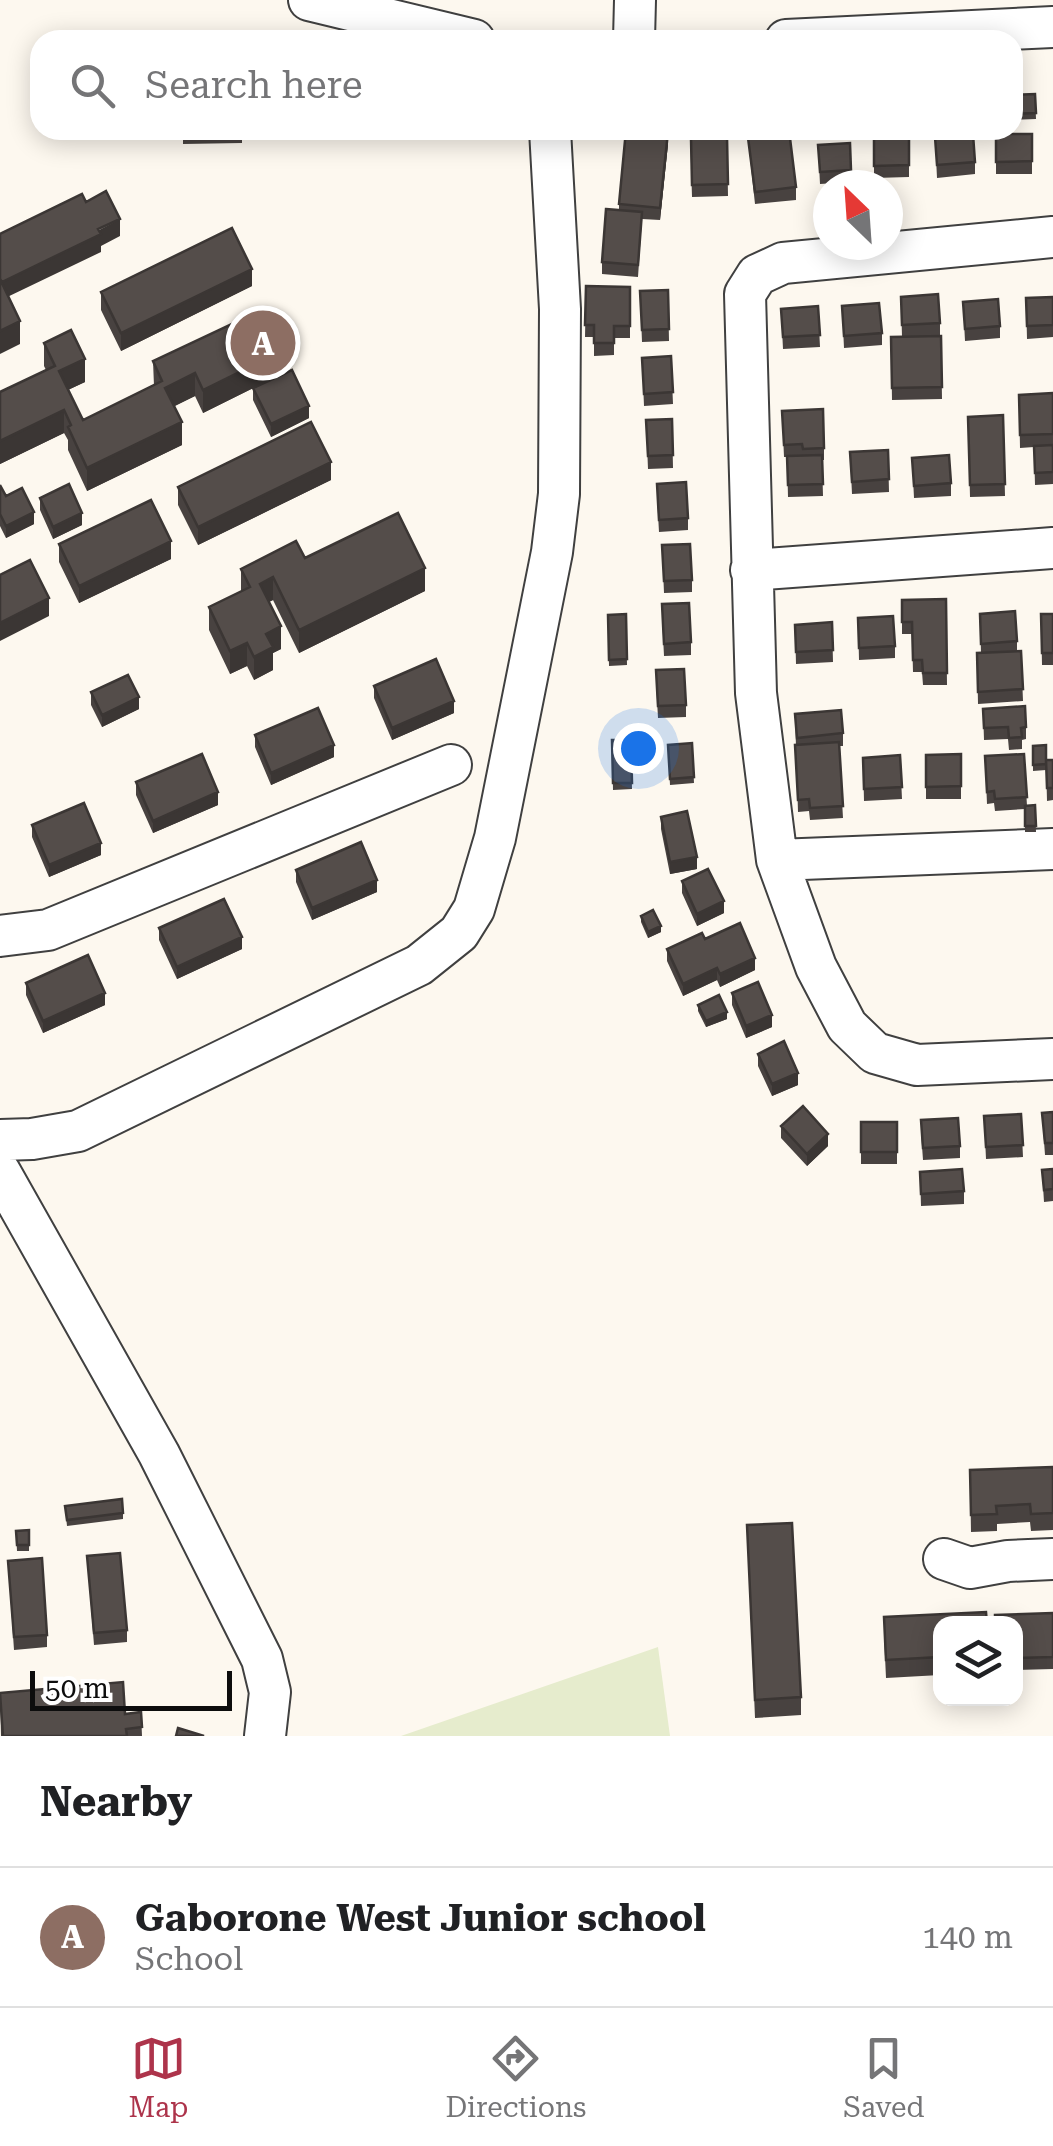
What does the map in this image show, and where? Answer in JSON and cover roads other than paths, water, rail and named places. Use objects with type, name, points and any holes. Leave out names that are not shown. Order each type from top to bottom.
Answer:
[{"type":"street","points":[[309,0],[433,30]]},
{"type":"street","points":[[634,30],[635,0]]},
{"type":"street","points":[[991,30],[1053,27]]},
{"type":"street","points":[[0,1140],[78,1131],[419,964],[458,933],[474,909],[495,838],[552,552],[559,494],[560,309],[551,140]]},
{"type":"street","points":[[1053,237],[783,263],[756,275],[744,294],[756,694],[777,860],[816,967],[847,1026],[874,1052],[917,1065],[1053,1059]]},
{"type":"street","points":[[751,570],[1053,548]]},
{"type":"street","points":[[0,936],[48,930],[451,765]]},
{"type":"street","points":[[777,860],[1053,849]]},
{"type":"street","points":[[0,1172],[159,1454],[262,1659],[270,1692],[264,1736]]},
{"type":"street","points":[[944,1559],[970,1568],[1053,1559]]},
{"type":"place","name":"Gaborone West Junior school","points":[[263,343]]}]
